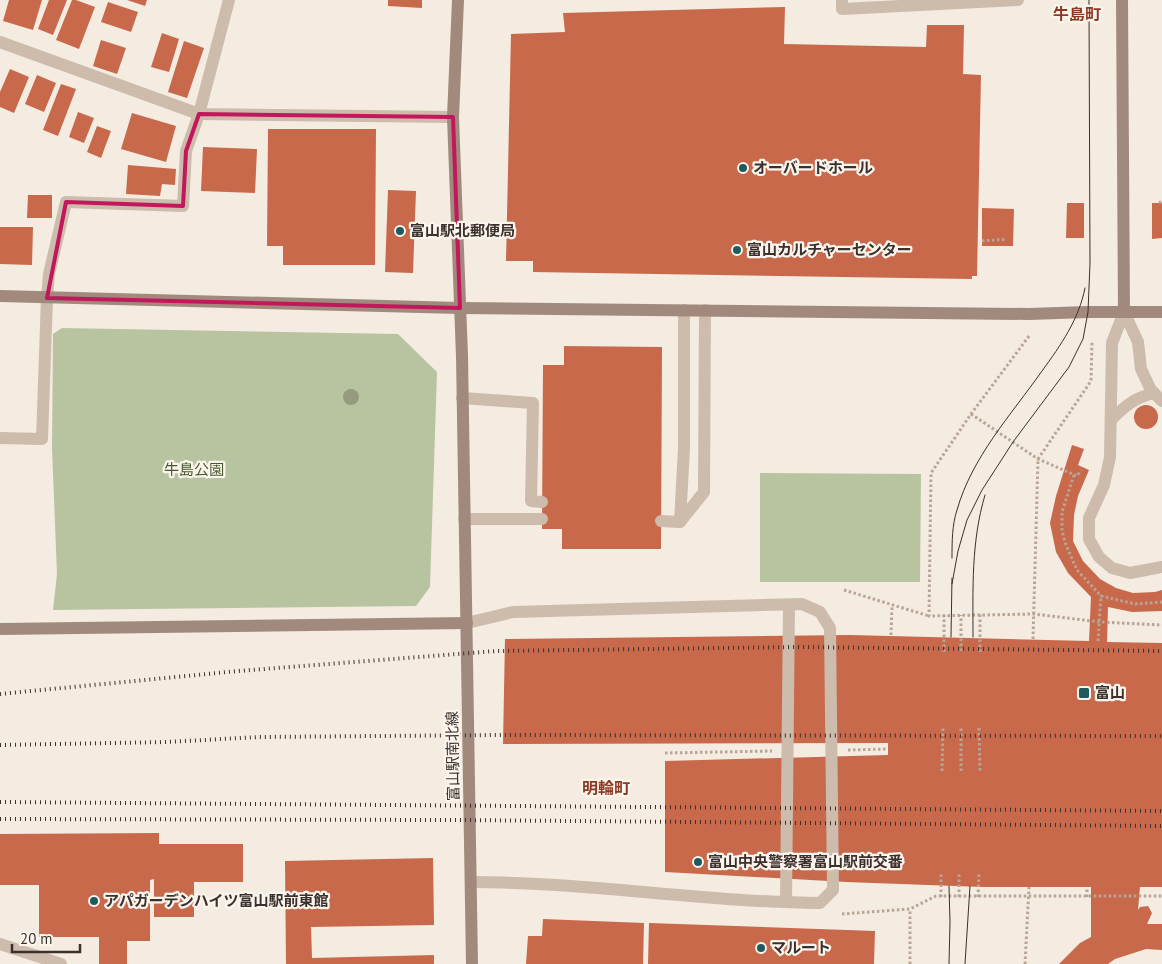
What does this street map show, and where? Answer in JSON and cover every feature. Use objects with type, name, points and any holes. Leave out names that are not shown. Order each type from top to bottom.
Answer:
[{"type":"street","points":[[0,438],[42,439],[47,298],[50,274],[66,202],[183,206],[186,151],[199,114],[229,0]]},
{"type":"street","name":"富山駅南北線","points":[[458,0],[453,117],[460,308],[472,964]]},
{"type":"street","points":[[842,0],[842,9],[1018,0]]},
{"type":"street","points":[[1122,0],[1124,312],[1112,343],[1110,457],[1104,484],[1089,518],[1089,538],[1099,557],[1112,568],[1130,572],[1162,567]]},
{"type":"street","points":[[0,42],[199,114],[453,117]]},
{"type":"street","points":[[0,296],[460,308],[1020,314],[1162,312]]},
{"type":"street","points":[[680,522],[684,448],[684,310]]},
{"type":"street","points":[[680,522],[704,492],[705,310]]},
{"type":"street","points":[[1124,312],[1138,342],[1141,369],[1151,390],[1158,397]]},
{"type":"street","points":[[1111,420],[1125,406],[1143,396],[1158,397]]},
{"type":"street","points":[[462,398],[533,403],[531,501],[542,502]]},
{"type":"street","points":[[464,519],[542,519]]},
{"type":"street","points":[[661,521],[680,522]]},
{"type":"street","points":[[0,629],[467,622],[513,612],[802,604],[820,612],[830,628],[833,890],[820,903],[744,901],[514,882],[471,882]]},
{"type":"street","points":[[786,902],[789,605]]},
{"type":"street","points":[[0,944],[61,964]]},
{"type":"path","points":[[982,241],[1007,239]]},
{"type":"path","points":[[929,616],[931,473],[971,414],[1029,336]]},
{"type":"path","points":[[1033,639],[1038,459],[1091,382],[1092,342]]},
{"type":"path","points":[[971,414],[1038,459],[1070,471],[1077,476],[1081,470]]},
{"type":"path","points":[[844,590],[929,616],[1034,614],[1100,622],[1162,625]]},
{"type":"path","points":[[1098,642],[1101,596],[1135,604],[1162,602]]},
{"type":"path","points":[[891,635],[892,606]]},
{"type":"path","points":[[980,614],[980,652]]},
{"type":"path","points":[[944,615],[944,652]]},
{"type":"path","points":[[961,615],[961,652]]},
{"type":"path","points":[[942,771],[943,728]]},
{"type":"path","points":[[961,728],[961,771]]},
{"type":"path","points":[[979,728],[980,771]]},
{"type":"path","points":[[941,873],[941,897]]},
{"type":"path","points":[[959,874],[959,897]]},
{"type":"path","points":[[978,897],[979,874]]},
{"type":"path","points":[[1025,964],[1029,887]]},
{"type":"path","points":[[1087,887],[1087,897]]},
{"type":"path","points":[[842,914],[910,909],[936,896],[1162,896]]},
{"type":"path","points":[[910,909],[910,964]]},
{"type":"highlighted area","points":[[199,114],[453,117],[460,308],[47,298],[66,202],[183,206],[186,151]]},
{"type":"green space","name":"牛島公園","points":[[62,328],[398,334],[437,372],[430,587],[416,606],[53,610],[57,574],[52,448],[53,334]]},
{"type":"green space","points":[[760,473],[921,474],[920,582],[760,582]]},
{"type":"building","points":[[9,0],[42,0],[33,30],[3,21]]},
{"type":"building","points":[[49,0],[67,0],[53,35],[38,29]]},
{"type":"building","points":[[72,0],[95,7],[79,49],[56,40]]},
{"type":"building","points":[[127,0],[147,0],[145,6]]},
{"type":"building","points":[[388,0],[422,0],[422,8],[388,6]]},
{"type":"building","points":[[108,2],[138,12],[131,32],[101,22]]},
{"type":"building","name":"オーバードホール","points":[[785,7],[784,44],[926,47],[927,25],[964,25],[963,74],[981,75],[977,276],[972,276],[972,279],[533,272],[533,261],[506,261],[511,34],[565,32],[563,13]]},
{"type":"building","points":[[162,33],[179,39],[169,72],[151,67]]},
{"type":"building","points":[[101,40],[126,48],[117,74],[93,66]]},
{"type":"building","points":[[184,41],[204,48],[187,98],[168,92]]},
{"type":"building","points":[[10,69],[29,77],[14,113],[0,107],[0,92]]},
{"type":"building","points":[[37,75],[56,83],[44,112],[25,104]]},
{"type":"building","points":[[61,84],[76,89],[58,136],[43,130]]},
{"type":"building","points":[[78,112],[94,118],[84,143],[69,137]]},
{"type":"building","points":[[132,113],[176,126],[166,162],[121,149]]},
{"type":"building","points":[[97,126],[111,131],[101,158],[87,152]]},
{"type":"building","points":[[268,129],[376,129],[375,265],[283,265],[283,246],[267,246]]},
{"type":"building","points":[[203,147],[257,149],[255,193],[201,191]]},
{"type":"building","points":[[128,165],[176,169],[175,185],[162,184],[160,196],[126,194]]},
{"type":"building","points":[[388,190],[416,191],[413,273],[385,272]]},
{"type":"building","points":[[28,195],[52,195],[52,218],[27,218]]},
{"type":"building","points":[[1067,203],[1084,203],[1084,238],[1066,238]]},
{"type":"building","points":[[1152,203],[1162,203],[1162,238],[1152,239]]},
{"type":"building","points":[[982,208],[1014,209],[1013,246],[982,246]]},
{"type":"building","points":[[0,227],[33,227],[32,265],[0,264]]},
{"type":"building","points":[[564,346],[662,347],[661,549],[562,549],[562,529],[542,529],[543,365],[564,365]]},
{"type":"building","points":[[1146,405],[1151,406],[1157,412],[1157,422],[1151,428],[1146,429],[1141,428],[1135,422],[1134,417],[1135,412],[1141,406]]},
{"type":"building","points":[[1072,445],[1084,449],[1078,465],[1089,470],[1078,496],[1074,515],[1073,541],[1083,561],[1100,579],[1116,588],[1133,593],[1162,590],[1162,611],[1132,612],[1108,607],[1107,642],[1162,643],[1162,887],[1140,887],[1138,910],[1140,907],[1148,906],[1152,913],[1147,924],[1162,924],[1162,950],[1146,949],[1115,959],[1108,964],[1059,964],[1080,943],[1091,937],[1091,887],[983,887],[665,872],[665,761],[888,755],[888,743],[503,744],[505,639],[850,635],[1089,641],[1091,597],[1068,573],[1056,552],[1050,523],[1056,496]]},
{"type":"building","name":"アパガーデンハイツ富山駅前東館","points":[[159,833],[159,844],[243,844],[243,882],[194,882],[194,917],[154,917],[154,879],[150,880],[150,941],[127,941],[127,964],[99,964],[99,937],[39,937],[39,885],[0,885],[0,834]]},
{"type":"building","points":[[433,858],[434,925],[311,927],[312,958],[434,955],[434,964],[286,964],[285,861]]},
{"type":"building","points":[[543,919],[644,923],[643,964],[526,964],[528,936],[542,936]]},
{"type":"building","name":"マルート","points":[[649,923],[875,931],[874,964],[648,964]]},
{"type":"tram line","points":[[952,584],[958,551],[967,520],[982,490],[1013,442],[1069,367],[1083,339],[1088,312],[1090,263],[1089,0]]},
{"type":"tram line","points":[[952,558],[955,516],[972,472],[982,454],[1062,341],[1074,321],[1085,288]]},
{"type":"tram line","points":[[973,637],[975,548],[980,513],[985,495]]},
{"type":"tram line","points":[[951,637],[952,578]]},
{"type":"tram line","points":[[949,886],[949,964]]},
{"type":"tram line","points":[[965,964],[970,886]]},
{"type":"railway","points":[[0,694],[238,671],[496,651],[798,647],[1162,651]]},
{"type":"railway","points":[[0,745],[167,742],[259,737],[500,735],[1162,736]]},
{"type":"railway","points":[[0,802],[1162,811]]},
{"type":"railway","points":[[0,819],[456,820],[1162,826]]},
{"type":"place","name":"オーバードホール","points":[[743,168]]},
{"type":"place","name":"富山駅北郵便局","points":[[400,231]]},
{"type":"place","name":"富山カルチャーセンター","points":[[737,250]]},
{"type":"place","name":"富山","points":[[1084,693]]},
{"type":"place","name":"富山中央警察署富山駅前交番","points":[[698,862]]},
{"type":"place","name":"アパガーデンハイツ富山駅前東館","points":[[94,901]]},
{"type":"place","name":"マルート","points":[[761,948]]},
{"type":"district","name":"牛島町","points":[[1077,14]]},
{"type":"district","name":"明輪町","points":[[606,788]]}]
